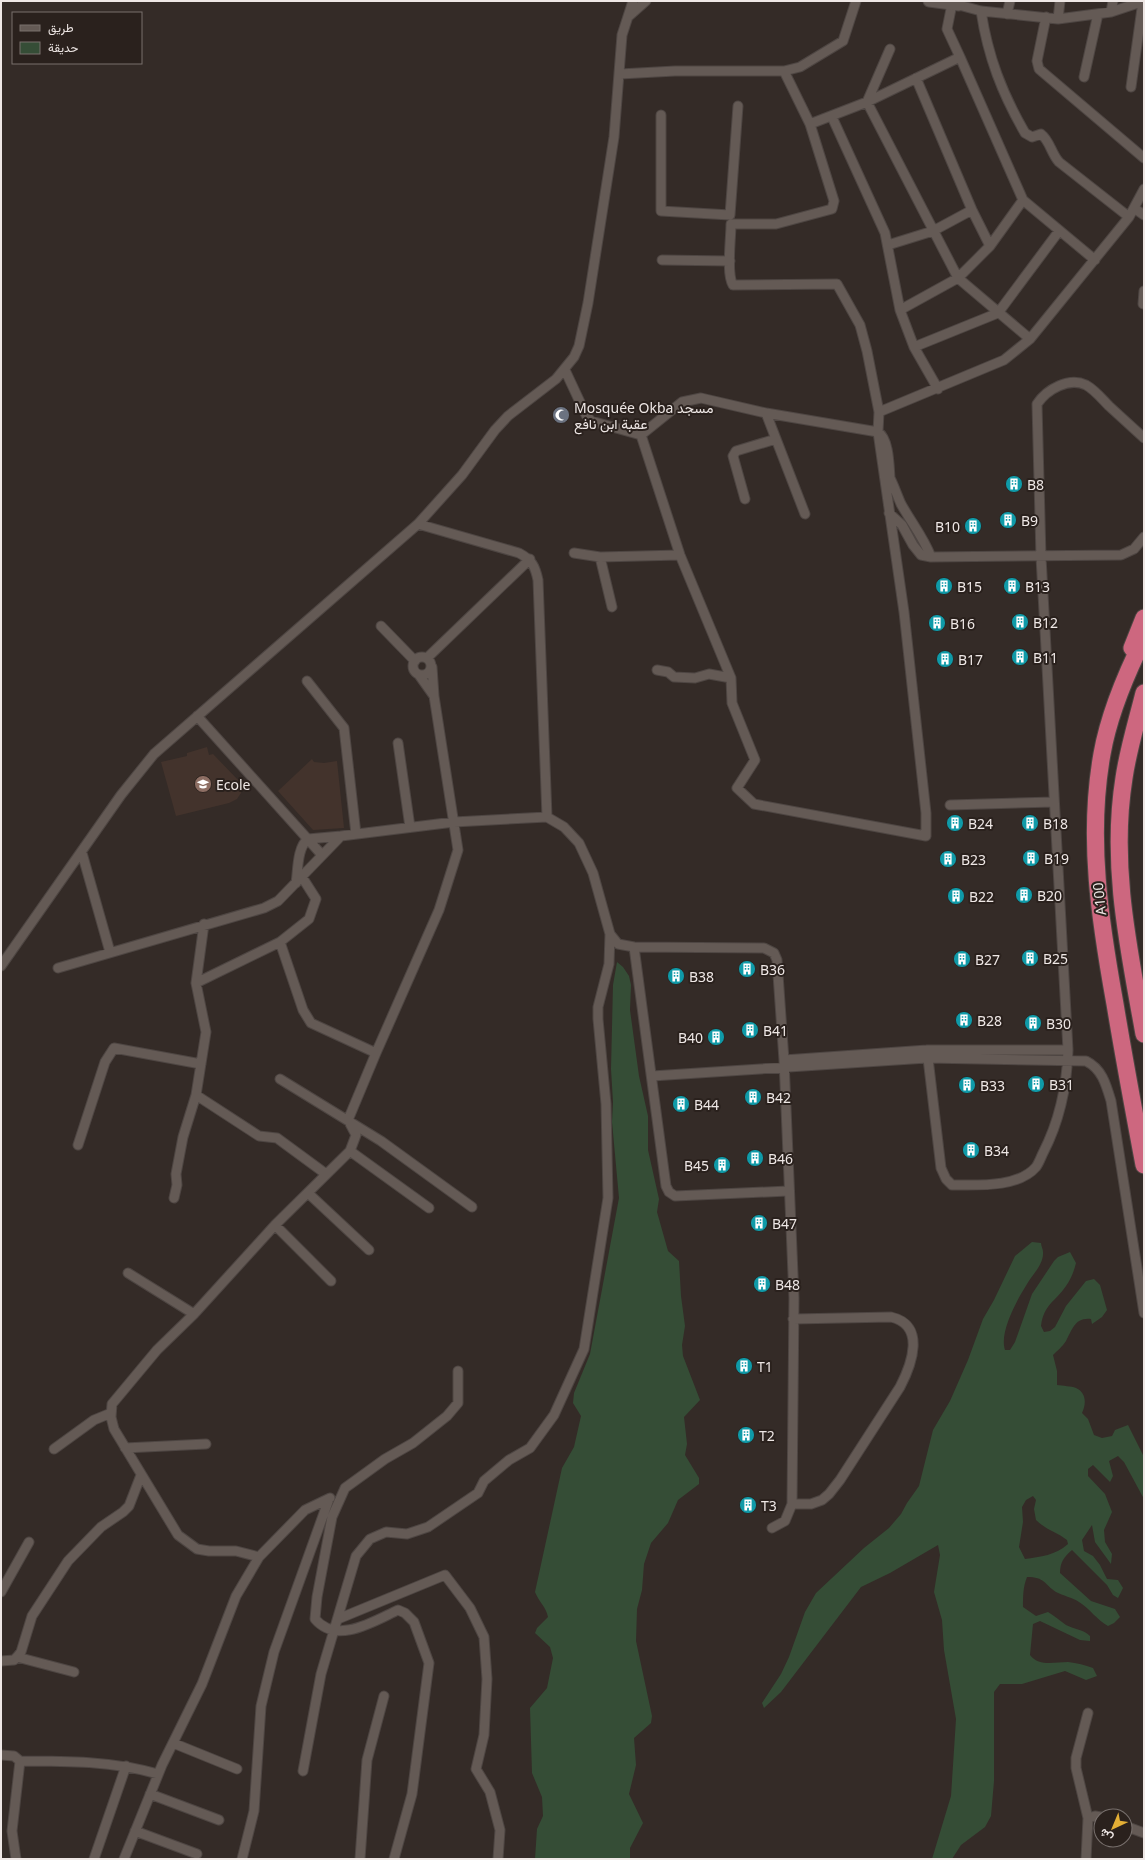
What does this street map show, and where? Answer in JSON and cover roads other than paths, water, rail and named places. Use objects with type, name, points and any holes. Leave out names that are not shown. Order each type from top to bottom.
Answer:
[{"type":"highway","points":[[1112,715],[1133,644],[1144,618]]},
{"type":"highway","name":"A100","points":[[1144,638],[1125,680],[1112,715],[1102,754],[1097,794],[1094,840],[1103,938],[1144,1165]]},
{"type":"highway","name":"A100","points":[[1144,693],[1124,779],[1118,844],[1121,897],[1129,954],[1144,1034]]},
{"type":"street","points":[[1,966],[37,914],[82,854],[121,795],[154,754],[314,617],[418,524],[462,475],[495,430],[508,416],[556,379],[565,370],[579,346],[588,303],[614,137],[622,35],[633,1]]},
{"type":"street","points":[[627,18],[646,1]]},
{"type":"street","points":[[620,74],[675,71],[784,71],[800,68],[843,41],[856,1]]},
{"type":"street","points":[[929,1],[957,3],[981,11],[1058,18],[1111,12],[1144,1],[1132,87]]},
{"type":"street","points":[[1007,14],[1010,1]]},
{"type":"street","points":[[1058,18],[1060,1]]},
{"type":"street","points":[[1111,12],[1113,1]]},
{"type":"street","points":[[957,3],[948,29],[1023,200],[1095,260]]},
{"type":"street","points":[[981,11],[986,44],[998,78],[1025,133],[1032,137],[1041,134],[1053,155],[1059,162],[1129,217]]},
{"type":"street","points":[[1084,77],[1098,14]]},
{"type":"street","points":[[1046,17],[1037,61],[1039,69],[1144,158]]},
{"type":"street","points":[[867,102],[890,49]]},
{"type":"street","points":[[810,124],[832,117],[867,102],[960,57]]},
{"type":"street","points":[[731,224],[776,224],[832,209],[834,201],[810,124],[784,71]]},
{"type":"street","points":[[916,78],[972,210],[990,246]]},
{"type":"street","points":[[867,102],[958,278],[998,313],[1030,338]]},
{"type":"street","points":[[641,434],[680,555],[731,678],[732,703],[755,760],[737,788],[754,804],[926,836],[926,813],[905,619],[889,513],[887,475],[878,432],[879,412],[867,351],[860,325],[837,284],[733,286],[731,282],[730,261],[730,215],[738,106]]},
{"type":"street","points":[[662,115],[661,212],[730,215]]},
{"type":"street","points":[[832,117],[888,244],[900,310],[914,347],[938,389]]},
{"type":"street","points":[[879,412],[938,389],[1004,360],[1030,338],[1095,260],[1129,217],[1144,189]]},
{"type":"street","points":[[900,310],[958,278],[990,246],[1023,200]]},
{"type":"street","points":[[1134,208],[1144,215]]},
{"type":"street","points":[[888,244],[933,230],[972,210]]},
{"type":"street","points":[[914,347],[998,313],[1059,231]]},
{"type":"street","points":[[662,260],[730,261]]},
{"type":"street","points":[[1143,304],[1144,291]]},
{"type":"street","points":[[565,370],[590,421],[641,434]]},
{"type":"street","points":[[927,1054],[941,1168],[946,1180],[952,1185],[989,1185],[1006,1182],[1022,1176],[1036,1167],[1048,1143],[1062,1102],[1068,1050],[1041,557],[1036,408],[1040,399],[1050,390],[1058,386],[1069,383],[1086,385],[1144,438]]},
{"type":"street","points":[[641,434],[682,402],[701,398],[766,413],[878,432]]},
{"type":"street","points":[[766,413],[805,514]]},
{"type":"street","points":[[745,499],[733,456],[736,451],[776,439]]},
{"type":"street","points":[[887,475],[918,533],[926,541],[931,557]]},
{"type":"street","points":[[889,513],[902,525],[921,556],[931,557],[1121,555],[1134,549],[1144,537]]},
{"type":"street","points":[[418,524],[513,551],[530,559],[535,566],[538,580],[547,817]]},
{"type":"street","points":[[574,553],[600,558],[680,555]]},
{"type":"street","points":[[600,558],[612,607]]},
{"type":"street","points":[[427,658],[530,559]]},
{"type":"street","points":[[381,626],[415,661]]},
{"type":"street","points":[[348,1120],[439,910],[458,850],[434,696],[431,662],[427,658],[419,657],[415,661],[413,669],[434,696]]},
{"type":"street","points":[[419,675],[427,674],[432,667]]},
{"type":"street","points":[[657,670],[668,672],[674,677],[694,678],[709,674],[731,678]]},
{"type":"street","points":[[307,681],[344,728],[356,834]]},
{"type":"street","points":[[197,716],[322,855]]},
{"type":"street","points":[[398,743],[410,827]]},
{"type":"street","points":[[950,805],[1054,802]]},
{"type":"street","points":[[196,983],[280,942],[309,919],[316,899],[299,880],[301,847],[308,839],[454,822],[547,817],[564,826],[579,842],[593,873],[610,934],[609,964],[598,1013],[606,1104],[608,1198],[584,1349],[554,1415],[530,1448],[509,1460],[484,1481],[478,1493],[428,1527],[407,1534],[386,1532],[370,1539],[356,1556],[321,1674],[303,1771]]},
{"type":"street","points":[[58,968],[204,924],[264,908],[278,901],[340,836]]},
{"type":"street","points":[[82,854],[110,952]]},
{"type":"street","points":[[174,1198],[177,1185],[176,1174],[183,1137],[196,1095],[206,1032],[196,983],[204,924]]},
{"type":"street","points":[[610,934],[618,944],[634,947],[764,948],[774,954],[777,960],[784,1064],[793,1319],[792,1504],[785,1521],[772,1528]]},
{"type":"street","points":[[280,942],[303,1010],[311,1022],[376,1053]]},
{"type":"street","points":[[634,947],[666,1186],[669,1192],[674,1196],[788,1191]]},
{"type":"street","points":[[78,1145],[105,1062],[114,1048],[201,1064]]},
{"type":"street","points":[[652,1076],[784,1064],[927,1054],[1068,1050]]},
{"type":"street","points":[[927,1054],[1068,1059],[1086,1061],[1096,1066],[1106,1083],[1111,1101],[1144,1313]]},
{"type":"street","points":[[280,1079],[381,1140],[472,1207]]},
{"type":"street","points":[[196,1095],[259,1136],[277,1138],[326,1174]]},
{"type":"street","points":[[259,1557],[236,1551],[209,1551],[197,1549],[178,1535],[114,1429],[111,1413],[112,1404],[157,1350],[194,1314],[274,1224],[350,1151],[356,1135],[348,1120]]},
{"type":"street","points":[[350,1151],[429,1208]]},
{"type":"street","points":[[308,1193],[369,1250]]},
{"type":"street","points":[[274,1224],[331,1280]]},
{"type":"street","points":[[128,1273],[194,1314]]},
{"type":"street","points":[[792,1504],[811,1504],[822,1500],[840,1480],[900,1387],[906,1375],[913,1353],[913,1340],[907,1324],[899,1318],[793,1319]]},
{"type":"street","points":[[124,1859],[158,1774],[202,1684],[236,1596],[259,1557],[305,1510],[329,1499],[385,1459],[414,1443],[447,1416],[458,1403],[458,1371]]},
{"type":"street","points":[[54,1449],[94,1420],[111,1413]]},
{"type":"street","points":[[125,1448],[206,1444]]},
{"type":"street","points":[[1,1661],[14,1660],[21,1652],[32,1616],[68,1561],[101,1528],[129,1506],[141,1475]]},
{"type":"street","points":[[344,1488],[332,1517],[317,1597],[315,1620],[320,1625],[334,1630],[355,1630],[398,1610],[405,1613],[414,1622],[429,1663],[412,1794],[394,1859]]},
{"type":"street","points":[[242,1859],[254,1811],[261,1706],[274,1652],[329,1499]]},
{"type":"street","points":[[1,1592],[29,1542]]},
{"type":"street","points":[[338,1619],[445,1575],[470,1608],[484,1637],[487,1679],[484,1735],[476,1769],[490,1792],[500,1830],[498,1859]]},
{"type":"street","points":[[17,1657],[74,1672]]},
{"type":"street","points":[[360,1859],[367,1760],[384,1696]]},
{"type":"street","points":[[1086,1859],[1088,1818],[1078,1783],[1076,1758],[1088,1713]]},
{"type":"street","points":[[173,1743],[237,1769]]},
{"type":"street","points":[[1,1755],[14,1756],[20,1761],[126,1766],[158,1774]]},
{"type":"street","points":[[16,1859],[12,1831],[20,1761]]},
{"type":"street","points":[[94,1859],[126,1766]]},
{"type":"street","points":[[150,1794],[219,1820]]},
{"type":"street","points":[[1088,1818],[1093,1817]]},
{"type":"street","points":[[1133,1829],[1144,1833]]},
{"type":"street","points":[[135,1831],[197,1854]]},
{"type":"place","name":"Mosquée Okba مسجد عقبة ابن نافع","points":[[561,415]]},
{"type":"place","name":"B8","points":[[1014,484]]},
{"type":"place","name":"B9","points":[[1008,520]]},
{"type":"place","name":"B10","points":[[973,526]]},
{"type":"place","name":"B15","points":[[944,586]]},
{"type":"place","name":"B13","points":[[1012,586]]},
{"type":"place","name":"B12","points":[[1020,622]]},
{"type":"place","name":"B16","points":[[937,623]]},
{"type":"place","name":"B11","points":[[1020,657]]},
{"type":"place","name":"B17","points":[[945,659]]},
{"type":"place","name":"Ecole","points":[[203,784]]},
{"type":"place","name":"B24","points":[[955,823]]},
{"type":"place","name":"B18","points":[[1030,823]]},
{"type":"place","name":"B19","points":[[1031,858]]},
{"type":"place","name":"B23","points":[[948,859]]},
{"type":"place","name":"B20","points":[[1024,895]]},
{"type":"place","name":"B22","points":[[956,896]]},
{"type":"place","name":"B25","points":[[1030,958]]},
{"type":"place","name":"B27","points":[[962,959]]},
{"type":"place","name":"B36","points":[[747,969]]},
{"type":"place","name":"B38","points":[[676,976]]},
{"type":"place","name":"B28","points":[[964,1020]]},
{"type":"place","name":"B30","points":[[1033,1023]]},
{"type":"place","name":"B41","points":[[750,1030]]},
{"type":"place","name":"B40","points":[[716,1037]]},
{"type":"place","name":"B31","points":[[1036,1084]]},
{"type":"place","name":"B33","points":[[967,1085]]},
{"type":"place","name":"B42","points":[[753,1097]]},
{"type":"place","name":"B44","points":[[681,1104]]},
{"type":"place","name":"B34","points":[[971,1150]]},
{"type":"place","name":"B46","points":[[755,1158]]},
{"type":"place","name":"B45","points":[[722,1165]]},
{"type":"place","name":"B47","points":[[759,1223]]},
{"type":"place","name":"B48","points":[[762,1284]]},
{"type":"place","name":"T1","points":[[744,1366]]},
{"type":"place","name":"T2","points":[[746,1435]]},
{"type":"place","name":"T3","points":[[748,1505]]}]
